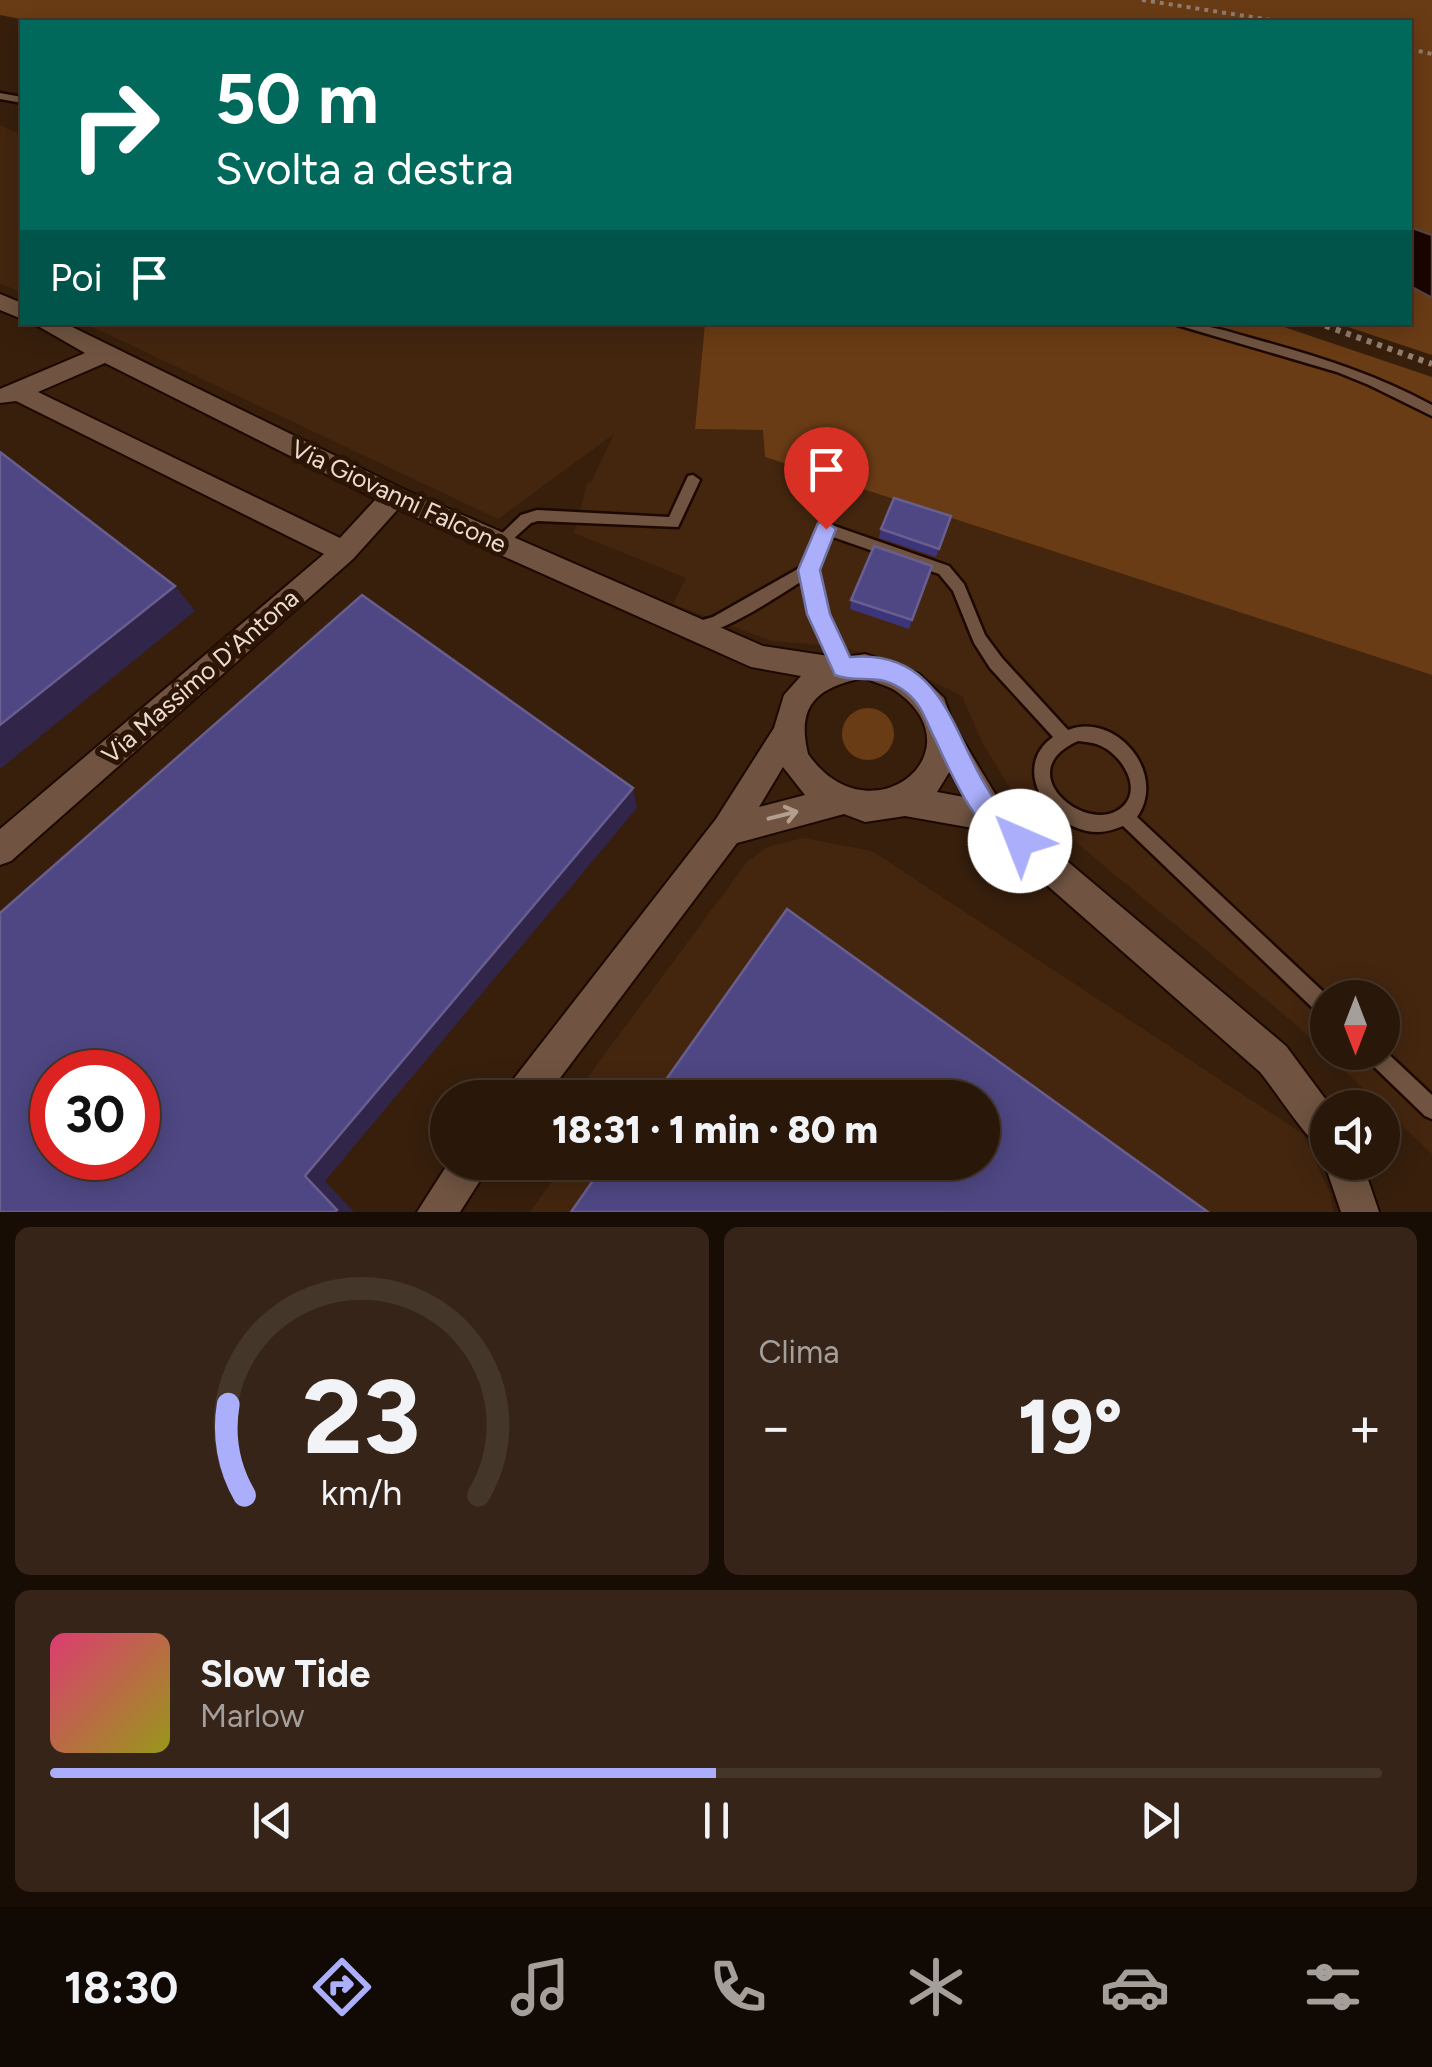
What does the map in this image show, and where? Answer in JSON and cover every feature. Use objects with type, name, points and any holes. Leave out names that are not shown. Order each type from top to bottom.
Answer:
[{"type":"street","name":"Via Giovanni Falcone","points":[[48,325],[394,496],[762,658],[893,672],[917,687],[936,708],[944,734],[992,817],[1273,1059],[1310,1105]]},
{"type":"street","points":[[8,395],[104,354]]},
{"type":"street","points":[[8,395],[344,552]]},
{"type":"street","name":"Via Massimo D'Antona","points":[[0,850],[344,552],[394,496]]},
{"type":"street","points":[[762,658],[779,680],[794,761],[813,784],[840,801],[872,807],[904,802],[992,817]]},
{"type":"street","points":[[536,1080],[727,830],[808,685],[840,669]]},
{"type":"street","points":[[904,802],[936,774],[944,754],[944,734]]},
{"type":"street","points":[[727,830],[840,801]]},
{"type":"street","points":[[436,1212],[460,1180]]},
{"type":"street","points":[[1349,1180],[1360,1212]]},
{"type":"lane","points":[[1186,325],[1401,391],[1432,411]]},
{"type":"lane","points":[[499,543],[536,515],[673,522],[693,480]]},
{"type":"lane","points":[[840,669],[819,614],[809,570],[826,529],[944,570],[959,588],[979,638],[996,663],[1063,737]]},
{"type":"lane","points":[[692,629],[717,622],[809,570]]},
{"type":"lane","points":[[1077,734],[1109,741],[1134,764],[1140,794],[1125,817],[1095,824],[1062,810],[1050,798],[1040,769],[1051,744],[1063,737],[1077,734]]},
{"type":"lane","points":[[1125,817],[1310,993]]},
{"type":"lane","points":[[1392,1070],[1432,1109]]},
{"type":"path","points":[[1142,0],[1271,20]]},
{"type":"path","points":[[1323,325],[1432,364]]},
{"type":"shaded area","points":[[0,0],[1432,0],[1432,235],[1412,228],[1412,20],[26,20],[0,15]]},
{"type":"shaded area","points":[[0,125],[20,134],[20,292],[0,283]]},
{"type":"shaded area","points":[[1412,228],[1432,235],[1432,298],[1412,287]]},
{"type":"shaded area","points":[[1412,287],[1432,298],[1432,355],[1342,325],[1412,325]]},
{"type":"shaded area","points":[[88,325],[705,325],[695,429],[764,430],[765,457],[1432,675],[1432,1154],[1400,1124],[1400,1090],[1365,1090],[1344,1070],[1400,1070],[1400,980],[1310,980],[1310,1038],[1010,788],[982,742],[962,696],[896,663],[843,647],[771,641],[673,604],[686,578],[574,533],[587,484],[614,434],[498,519]]},
{"type":"shaded area","points":[[705,325],[1278,325],[1432,377],[1432,675],[765,457],[763,430],[695,429]]},
{"type":"shaded area","points":[[868,708],[887,715],[894,734],[887,753],[868,760],[849,753],[842,734],[849,715]]},
{"type":"shaded area","points":[[803,838],[872,851],[1303,1134],[1310,1149],[1310,1180],[1324,1180],[1333,1212],[530,1212],[553,1180],[1000,1180],[1000,1080],[586,1080],[747,862],[767,847]]},
{"type":"building","points":[[0,452],[175,586],[0,725]]},
{"type":"building","points":[[894,498],[951,516],[939,549],[881,529]]},
{"type":"building","points":[[874,546],[932,566],[912,620],[851,600]]},
{"type":"building","points":[[362,595],[633,788],[305,1176],[335,1212],[0,1212],[0,913]]},
{"type":"building","points":[[787,909],[1208,1212],[571,1212],[593,1180],[1000,1180],[1000,1080],[666,1080]]},
{"type":"route","points":[[826,529],[809,570],[819,614],[843,668],[864,666],[893,672],[917,687],[936,708],[944,734],[992,817],[1020,841]]}]
